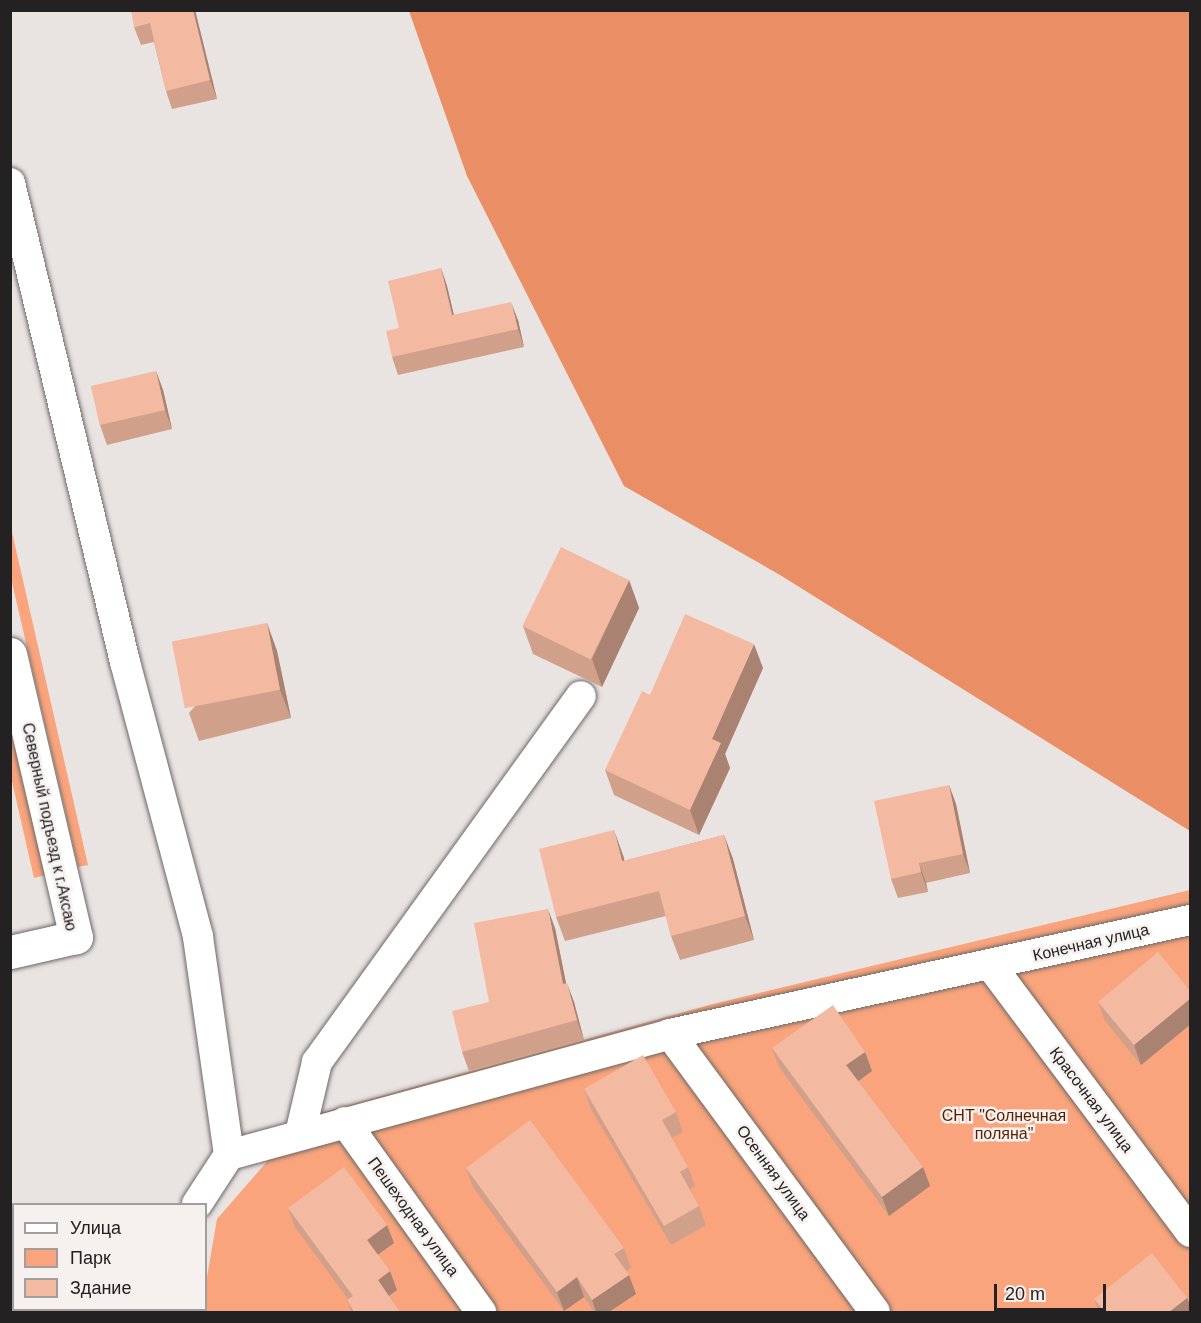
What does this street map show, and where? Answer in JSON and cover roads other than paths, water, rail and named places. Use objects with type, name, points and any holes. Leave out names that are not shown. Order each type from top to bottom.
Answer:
[{"type":"street","points":[[10,183],[125,662],[198,937],[229,1155],[198,1203]]},
{"type":"street","name":"Северный подъезд к г.Аксаю","points":[[10,654],[76,937],[10,952]]},
{"type":"street","points":[[300,1134],[317,1062],[581,696]]},
{"type":"street","name":"Конечная улица","points":[[229,1155],[670,1034],[992,967],[1191,920]]},
{"type":"street","name":"Красочная улица","points":[[992,967],[1191,1232]]},
{"type":"street","name":"Осенняя улица","points":[[670,1034],[875,1312]]},
{"type":"street","name":"Пешеходная улица","points":[[345,1122],[481,1312]]},
{"type":"park label","name":"СНТ \"Солнечная поляна\"","points":[[1004,1125]]}]
